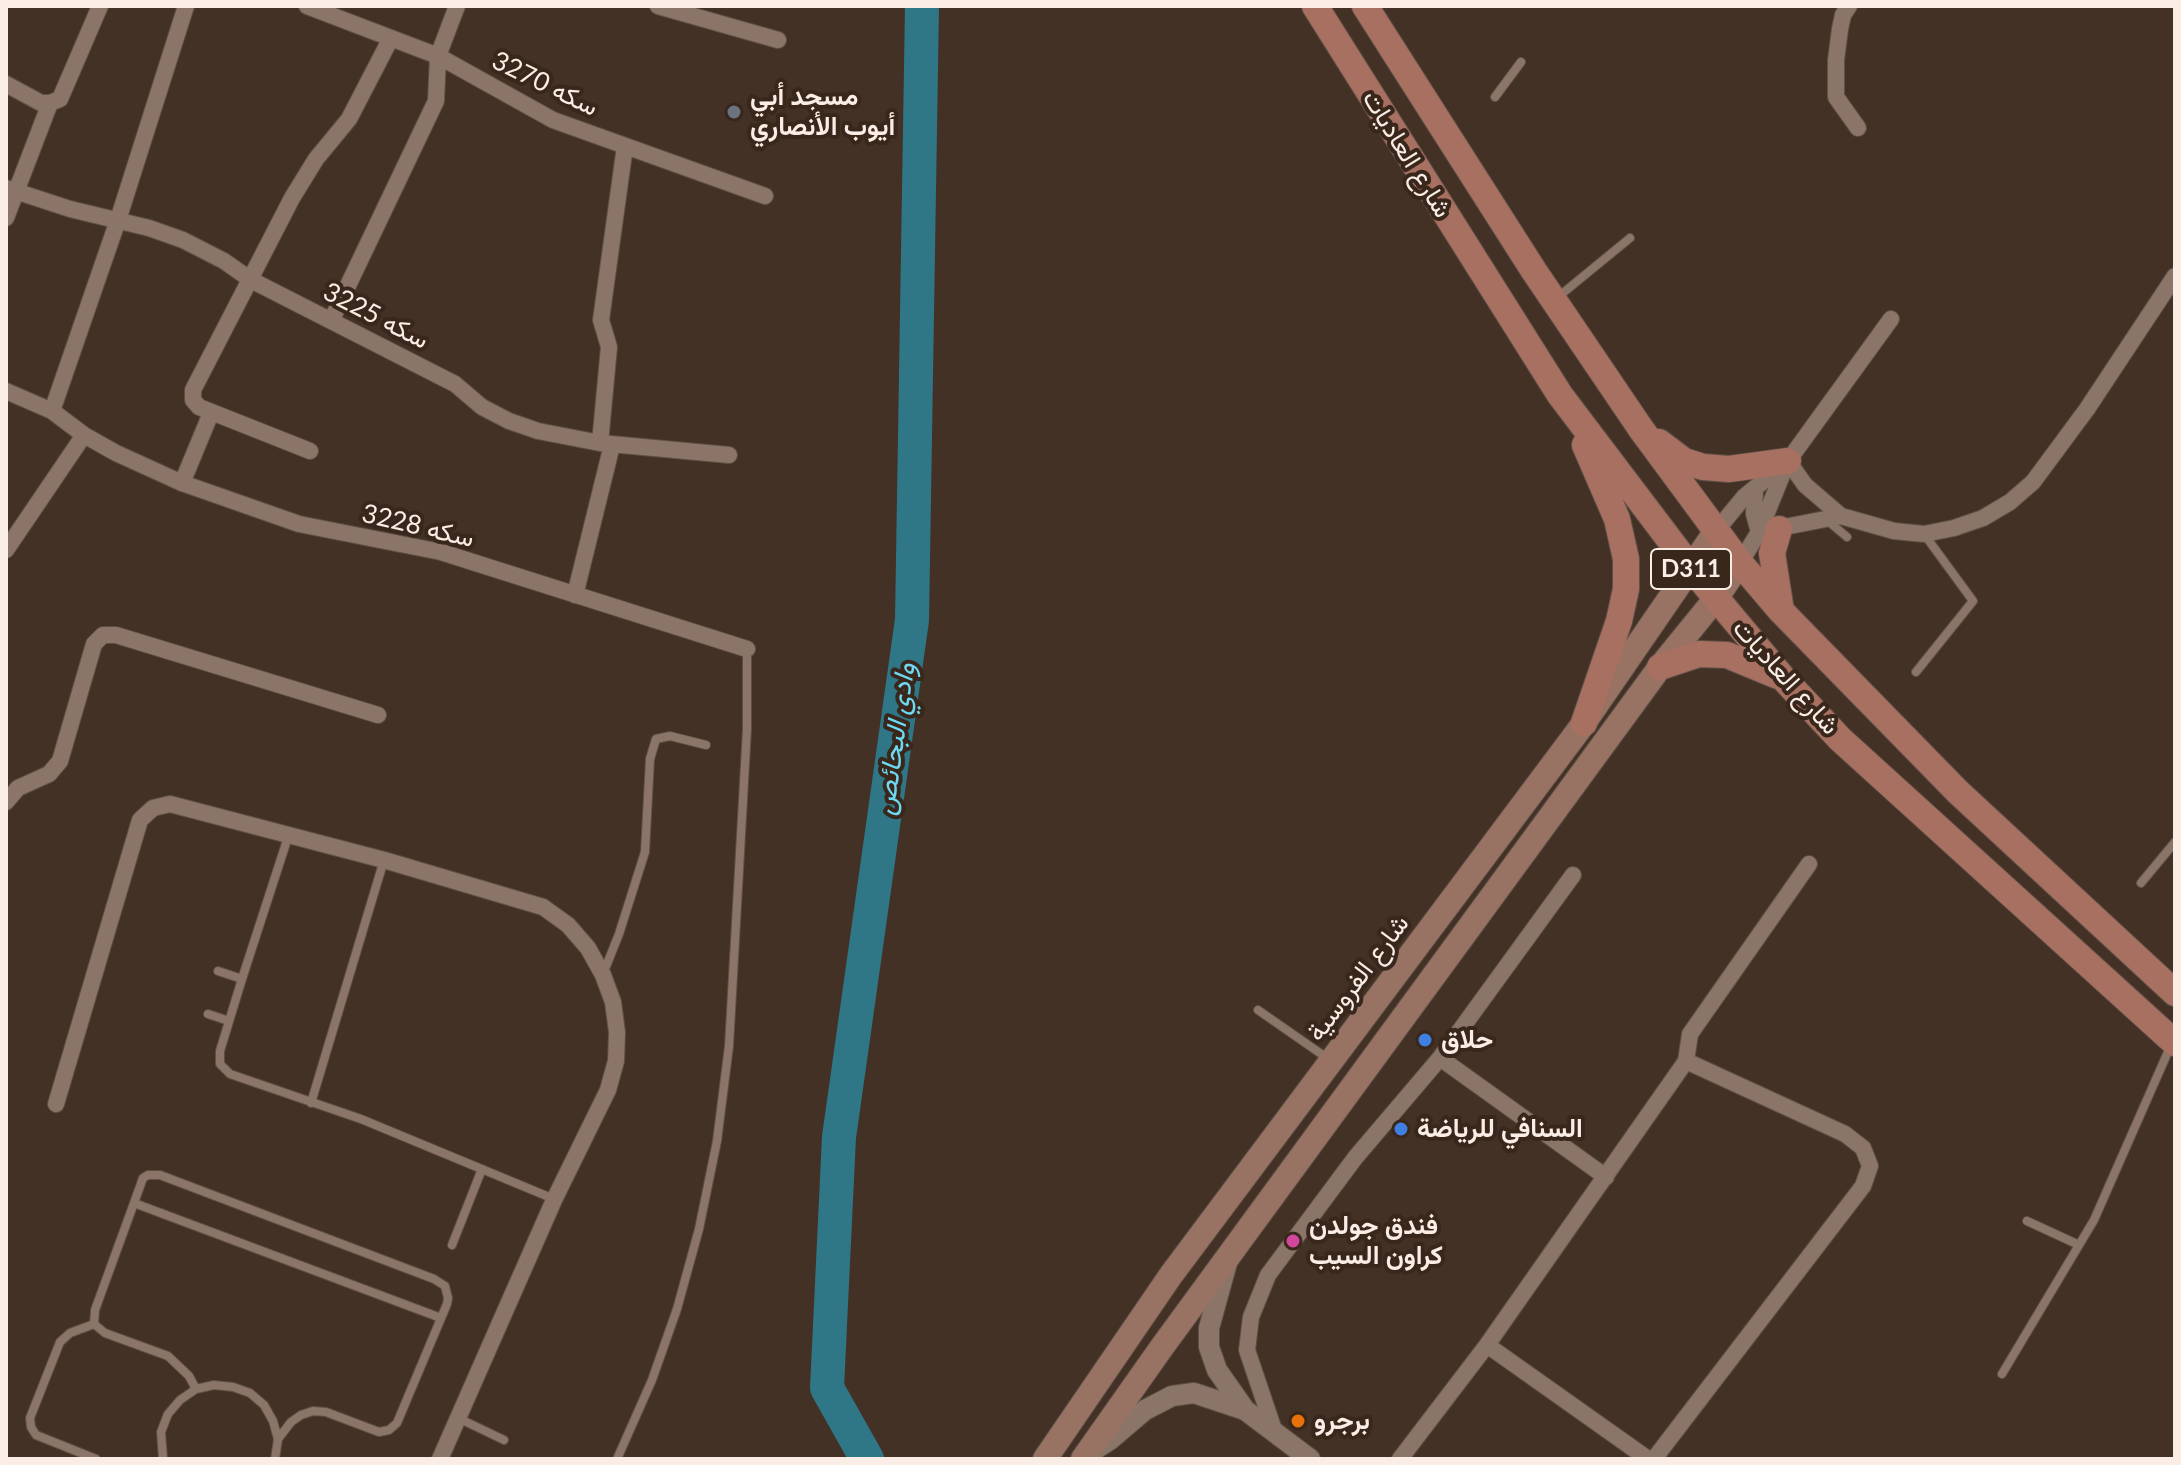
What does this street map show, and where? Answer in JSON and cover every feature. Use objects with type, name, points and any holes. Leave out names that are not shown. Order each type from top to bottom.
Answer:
[{"type":"main road","name":"شارع العاديات","points":[[1315,6],[1560,395],[1691,568],[1783,678],[1840,739],[2174,1042]]},
{"type":"main road","name":"شارع العاديات","points":[[1365,6],[1554,301],[1641,429],[1740,563],[1781,611],[1958,792],[2175,993]]},
{"type":"main road","points":[[1560,395],[1617,519],[1626,559],[1626,589],[1619,621],[1584,723]]},
{"type":"main road","points":[[1641,429],[1684,461],[1703,467],[1729,469],[1788,461]]},
{"type":"main road","name":"شارع الفروسية","points":[[1045,1459],[1171,1275],[1584,723],[1716,531]]},
{"type":"main road","points":[[1769,531],[1781,611]]},
{"type":"main road","points":[[1084,1458],[1660,667],[1717,597],[1740,563]]},
{"type":"main road","points":[[1660,667],[1699,654],[1727,655],[1783,678]]},
{"type":"street","points":[[6,84],[41,103],[60,99],[100,6]]},
{"type":"street","points":[[52,411],[118,220],[186,6]]},
{"type":"street","name":"سكه 3270","points":[[307,6],[438,56],[553,120],[765,196]]},
{"type":"street","points":[[332,319],[436,101],[438,56],[457,6]]},
{"type":"street","points":[[658,6],[778,40]]},
{"type":"street","points":[[1849,6],[1843,15],[1838,44],[1836,97],[1858,128]]},
{"type":"street","points":[[310,451],[199,407],[193,400],[193,390],[292,198],[316,159],[349,119],[391,38]]},
{"type":"street","points":[[6,218],[12,191],[50,103]]},
{"type":"street","points":[[575,595],[606,444],[609,347],[601,320],[625,146]]},
{"type":"street","name":"سكه 3225","points":[[12,191],[183,240],[224,261],[251,280],[455,384],[482,407],[509,421],[538,431],[606,444],[729,455]]},
{"type":"street","points":[[1769,531],[1832,517],[1894,531],[1924,534],[1983,518],[2010,502],[2033,482],[2087,409],[2175,276]]},
{"type":"street","points":[[1716,531],[1744,497],[1788,461],[1891,319]]},
{"type":"street","name":"سكه 3228","points":[[6,391],[52,411],[84,435],[116,453],[182,483],[299,524],[441,552],[747,649]]},
{"type":"street","points":[[182,483],[211,413]]},
{"type":"street","points":[[6,550],[84,435]]},
{"type":"street","points":[[1788,461],[1832,517]]},
{"type":"street","points":[[1740,563],[1769,531],[1788,461]]},
{"type":"street","points":[[1755,488],[1754,514],[1769,531]]},
{"type":"street","points":[[6,802],[18,788],[49,774],[60,761],[94,644],[103,635],[116,635],[378,715]]},
{"type":"street","points":[[56,1104],[140,820],[153,808],[170,804],[290,833],[543,907],[568,925],[588,948],[613,1002],[617,1032],[616,1061],[608,1090],[554,1200],[440,1459]]},
{"type":"street","points":[[1400,1459],[1487,1345],[1686,1061],[1690,1034],[1809,864]]},
{"type":"street","points":[[1275,1433],[1247,1350],[1251,1317],[1268,1275],[1355,1158],[1440,1058],[1573,875]]},
{"type":"street","points":[[1440,1058],[1606,1177]]},
{"type":"street","points":[[1654,1459],[1863,1186],[1870,1166],[1863,1148],[1845,1134],[1686,1061]]},
{"type":"street","points":[[1229,1258],[1209,1328],[1209,1347],[1217,1370],[1245,1410],[1310,1459]]},
{"type":"street","points":[[1487,1345],[1648,1459]]},
{"type":"street","points":[[1084,1458],[1145,1410],[1172,1396],[1194,1393],[1245,1410]]},
{"type":"lane","points":[[1495,97],[1521,62]]},
{"type":"lane","points":[[1554,301],[1630,238]]},
{"type":"lane","points":[[1832,517],[1847,537]]},
{"type":"lane","points":[[1916,672],[1973,601],[1924,534]]},
{"type":"lane","points":[[617,1459],[652,1380],[677,1309],[699,1229],[717,1141],[729,1046],[746,743],[747,649]]},
{"type":"lane","points":[[603,975],[645,852],[650,759],[656,739],[670,736],[706,745]]},
{"type":"lane","points":[[290,833],[229,1021],[219,1058],[225,1071],[361,1119],[554,1200]]},
{"type":"lane","points":[[2141,883],[2175,842]]},
{"type":"lane","points":[[311,1103],[384,860]]},
{"type":"lane","points":[[218,971],[242,979]]},
{"type":"lane","points":[[1258,1010],[1331,1061]]},
{"type":"lane","points":[[208,1014],[229,1021]]},
{"type":"lane","points":[[2002,1374],[2094,1220],[2174,1042]]},
{"type":"lane","points":[[452,1245],[482,1169]]},
{"type":"lane","points":[[94,1324],[95,1310],[143,1178],[154,1173],[440,1281],[445,1286],[448,1298],[441,1318],[397,1423],[389,1430],[379,1432],[326,1412],[313,1411],[301,1415],[278,1439]]},
{"type":"lane","points":[[134,1203],[441,1318]]},
{"type":"lane","points":[[2027,1221],[2079,1245]]},
{"type":"lane","points":[[94,1324],[105,1333],[168,1356],[189,1376],[196,1389]]},
{"type":"lane","points":[[94,1324],[70,1333],[60,1342],[30,1418],[36,1435],[96,1459]]},
{"type":"lane","points":[[163,1459],[161,1432],[168,1414],[180,1400],[196,1389],[214,1385],[250,1393],[269,1413],[278,1439],[275,1459]]},
{"type":"lane","points":[[458,1418],[504,1440]]},
{"type":"waterway","name":"وادي البحائص","points":[[867,1459],[827,1388],[839,1137],[912,620],[922,6]]},
{"type":"place","name":"مسجد أبي أيوب الأنصاري","points":[[734,112]]},
{"type":"place","name":"حلاق","points":[[1425,1040]]},
{"type":"place","name":"السنافي للرياضة","points":[[1401,1129]]},
{"type":"place","name":"فندق جولدن كراون السيب","points":[[1293,1241]]},
{"type":"place","name":"برجرو","points":[[1298,1421]]}]
